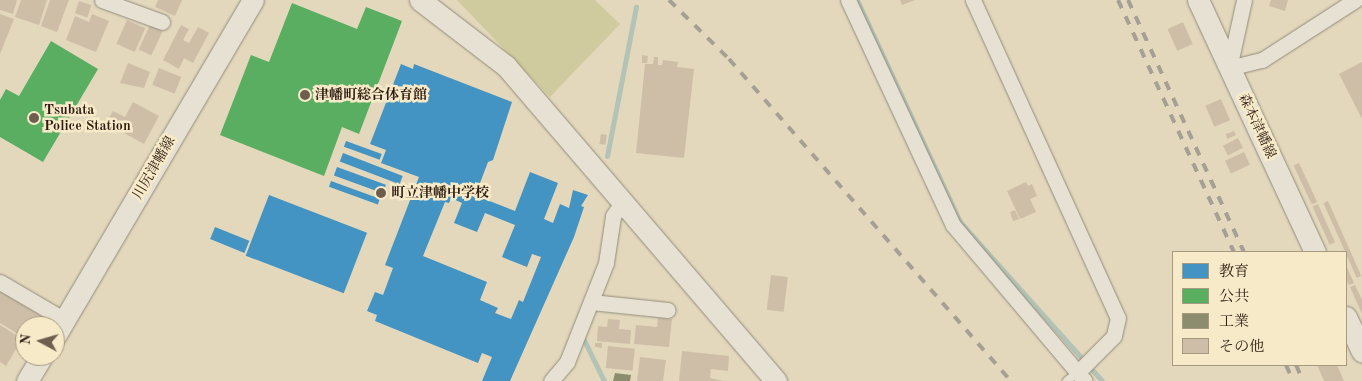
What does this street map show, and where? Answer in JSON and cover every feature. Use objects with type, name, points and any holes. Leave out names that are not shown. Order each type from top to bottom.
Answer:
[{"type":"main road","name":"川尻津幡線","points":[[65,320],[253,0]]},
{"type":"main road","points":[[420,0],[506,66],[776,381]]},
{"type":"main road","name":"森本津幡線","points":[[1198,0],[1316,251]]},
{"type":"main road","points":[[1347,319],[1362,352]]},
{"type":"main road","points":[[27,381],[36,366]]},
{"type":"street","points":[[102,0],[162,22]]},
{"type":"street","points":[[848,0],[953,225],[1077,376],[1114,336],[1118,318],[973,0]]},
{"type":"street","points":[[1244,0],[1230,68],[1262,60],[1355,0]]},
{"type":"street","points":[[551,381],[567,362],[591,302],[606,263],[613,216],[623,201]]},
{"type":"street","points":[[0,282],[44,316]]},
{"type":"street","points":[[591,302],[668,310]]},
{"type":"shaded area","points":[[457,0],[595,0],[620,24],[550,97]]},
{"type":"building: 教育","points":[[401,64],[413,69],[414,64],[512,102],[493,160],[488,162],[477,191],[489,196],[487,200],[515,211],[530,172],[558,183],[544,219],[553,223],[560,204],[569,208],[573,190],[588,195],[581,206],[584,207],[574,237],[510,381],[482,381],[492,357],[482,353],[478,363],[375,321],[377,315],[367,311],[375,292],[383,295],[393,268],[385,265],[419,177],[381,163],[386,150],[370,144]],"holes":[[[451,198],[462,203],[454,223],[477,232],[485,213],[515,225],[502,257],[527,267],[532,254],[541,257],[523,302],[519,300],[511,319],[495,313],[498,308],[480,300],[487,282],[423,256],[445,202],[449,203]]]},
{"type":"building: 教育","points":[[346,141],[382,154],[380,160],[344,147]]},
{"type":"building: 教育","points":[[343,153],[403,176],[400,184],[340,161]]},
{"type":"building: 教育","points":[[337,167],[386,185],[383,193],[334,175]]},
{"type":"building: 教育","points":[[331,181],[380,199],[378,204],[329,187]]},
{"type":"building: 教育","points":[[269,195],[367,233],[344,293],[246,256]]},
{"type":"building: 教育","points":[[215,227],[249,241],[244,253],[210,239]]},
{"type":"building: 公共","name":"津幡町総合体育館","points":[[292,3],[357,29],[366,7],[402,21],[359,134],[342,127],[324,176],[220,135],[251,55],[269,62]]},
{"type":"building: 公共","name":"Tsubata Police Station","points":[[51,41],[98,69],[43,162],[0,137],[0,100],[6,89],[19,96]]},
{"type":"building: 工業","points":[[615,373],[631,375],[630,381],[613,381]]},
{"type":"building: その他","points":[[0,0],[17,0],[13,14],[0,10]]},
{"type":"building: その他","points":[[21,0],[47,0],[39,25],[15,17]]},
{"type":"building: その他","points":[[50,0],[69,0],[57,32],[41,26]]},
{"type":"building: その他","points":[[158,0],[182,0],[175,16],[155,7]]},
{"type":"building: その他","points":[[900,0],[915,0],[902,5]]},
{"type":"building: その他","points":[[1271,0],[1288,0],[1285,11],[1269,6]]},
{"type":"building: その他","points":[[79,1],[91,5],[87,17],[75,13]]},
{"type":"building: その他","points":[[0,14],[14,19],[0,54]]},
{"type":"building: その他","points":[[92,14],[109,21],[96,52],[66,40],[75,16],[89,22]]},
{"type":"building: その他","points":[[127,20],[145,28],[135,52],[116,44]]},
{"type":"building: その他","points":[[1183,22],[1193,44],[1177,51],[1167,29]]},
{"type":"building: その他","points":[[150,25],[163,31],[151,55],[139,49]]},
{"type":"building: その他","points":[[181,25],[189,29],[183,40],[189,43],[198,27],[209,33],[193,63],[184,58],[179,69],[163,60]]},
{"type":"building: その他","points":[[642,55],[648,56],[647,63],[642,63]]},
{"type":"building: その他","points":[[654,57],[658,57],[658,65],[662,65],[663,60],[678,62],[677,67],[694,69],[684,158],[636,153],[645,64],[653,64]]},
{"type":"building: その他","points":[[1362,62],[1362,119],[1339,74]]},
{"type":"building: その他","points":[[128,63],[150,72],[144,88],[120,83]]},
{"type":"building: その他","points":[[159,68],[181,77],[175,94],[152,85]]},
{"type":"building: その他","points":[[1221,99],[1230,120],[1214,127],[1205,106]]},
{"type":"building: その他","points":[[133,102],[159,116],[144,144],[106,123],[113,111],[125,117]]},
{"type":"building: その他","points":[[1234,131],[1236,135],[1227,139],[1226,134]]},
{"type":"building: その他","points":[[601,134],[607,135],[605,145],[599,144]]},
{"type":"building: その他","points":[[1238,138],[1243,148],[1228,156],[1223,146]]},
{"type":"building: その他","points":[[1244,152],[1250,165],[1231,174],[1225,161]]},
{"type":"building: その他","points":[[1299,163],[1317,202],[1312,205],[1294,166]]},
{"type":"building: その他","points":[[1026,182],[1028,186],[1032,184],[1037,196],[1030,199],[1036,212],[1020,219],[1007,191]]},
{"type":"building: その他","points":[[1328,201],[1361,276],[1357,278],[1347,256],[1347,251],[1345,251],[1323,203]]},
{"type":"building: その他","points":[[1318,204],[1335,242],[1330,245],[1313,206]]},
{"type":"building: その他","points":[[1015,210],[1019,219],[1013,221],[1010,212]]},
{"type":"building: その他","points":[[1347,267],[1354,283],[1349,285],[1347,281]]},
{"type":"building: その他","points":[[771,275],[788,277],[784,312],[767,310]]},
{"type":"building: その他","points":[[1355,285],[1362,300],[1362,314],[1350,287]]},
{"type":"building: その他","points":[[0,291],[41,316],[15,316],[15,332],[0,323]]},
{"type":"building: その他","points":[[658,318],[672,319],[669,347],[634,344],[636,325],[657,327]]},
{"type":"building: その他","points":[[608,319],[620,320],[619,329],[631,330],[630,344],[597,341],[598,326],[607,327]]},
{"type":"building: その他","points":[[0,325],[15,335],[15,351],[6,366],[0,362]]},
{"type":"building: その他","points":[[595,343],[602,343],[602,348],[595,347]]},
{"type":"building: その他","points":[[608,346],[635,349],[633,371],[606,368]]},
{"type":"building: その他","points":[[682,351],[729,356],[728,371],[711,369],[710,378],[724,381],[679,381]]},
{"type":"building: その他","points":[[640,357],[666,360],[663,381],[637,381]]},
{"type":"building: その他","points":[[1317,366],[1337,366],[1344,381],[1324,381]]},
{"type":"waterway","points":[[857,0],[960,222],[1102,381]]},
{"type":"waterway","points":[[607,156],[636,7]]},
{"type":"waterway","points":[[582,336],[604,381]]},
{"type":"railway","points":[[669,0],[729,59],[1011,381]]},
{"type":"railway","points":[[1118,0],[1234,251]]},
{"type":"railway","points":[[1128,0],[1244,251]]},
{"type":"railway","points":[[1286,366],[1293,381]]},
{"type":"railway","points":[[1296,366],[1303,381]]},
{"type":"place","name":"津幡町総合体育館","points":[[305,95]]},
{"type":"place","name":"Tsubata Police Station","points":[[34,118]]},
{"type":"place","name":"町立津幡中学校","points":[[381,193]]}]
